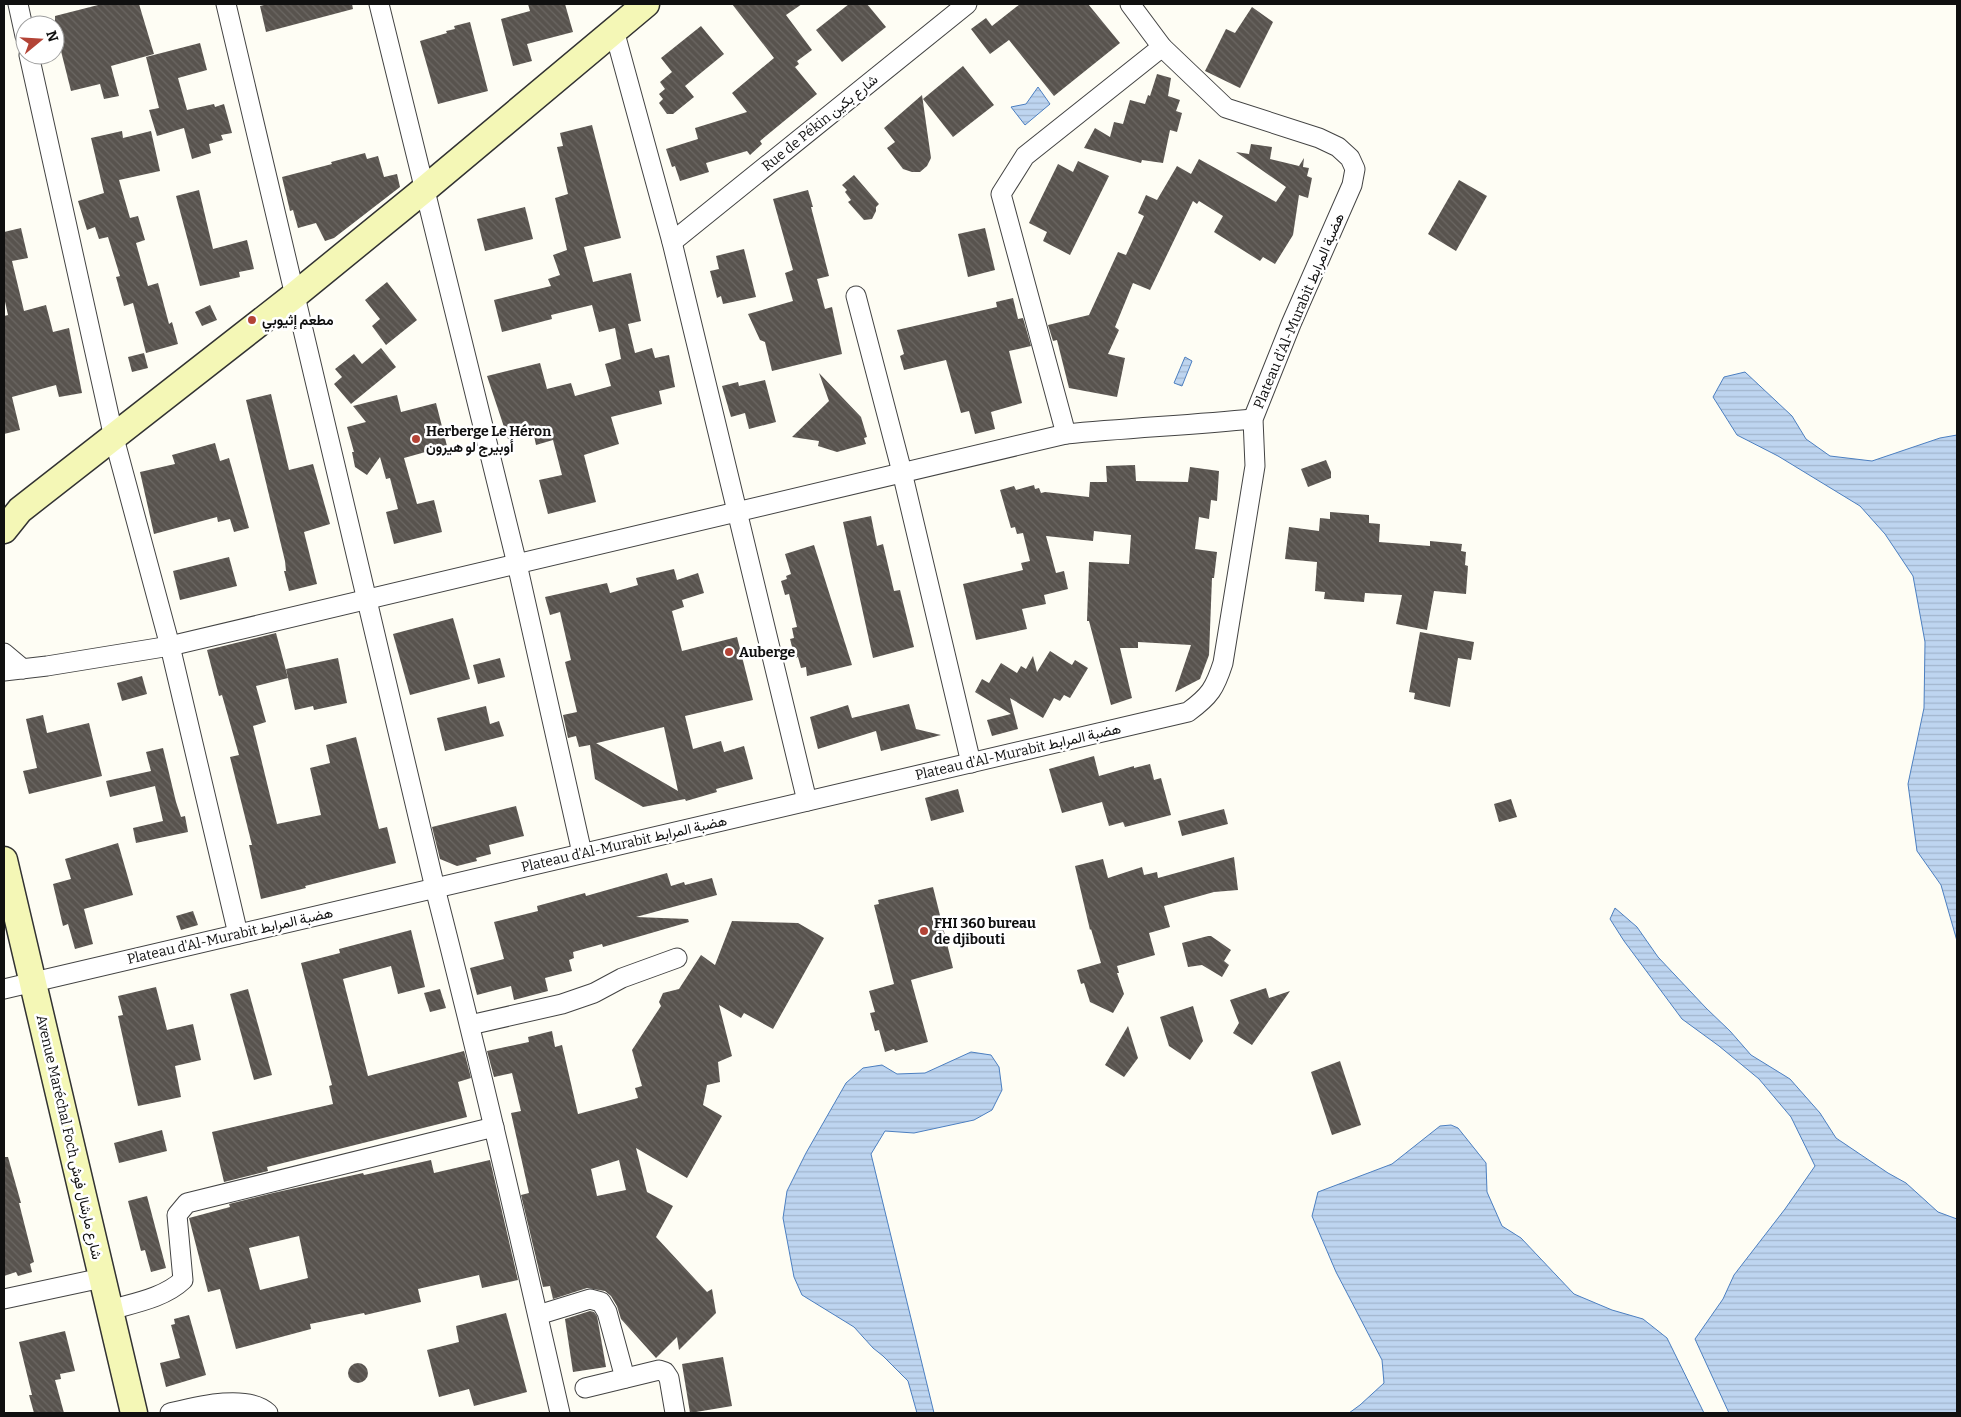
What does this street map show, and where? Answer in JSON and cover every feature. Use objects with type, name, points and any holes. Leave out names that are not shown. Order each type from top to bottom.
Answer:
[{"type":"street","points":[[226,4],[435,888],[494,1126],[560,1413]]},
{"type":"street","points":[[379,4],[426,189],[516,564],[582,853]]},
{"type":"street","points":[[4,530],[20,510],[114,438],[426,189],[646,4]]},
{"type":"street","name":"Rue de Pékin شارع بكين","points":[[672,242],[968,4]]},
{"type":"street","name":"Plateau d'Al-Murabit هضبة المرابط","points":[[4,989],[1188,712],[1205,700],[1216,683],[1223,663],[1255,466],[1253,419],[1291,324],[1352,185],[1355,169],[1350,158],[1338,147],[1319,138],[1226,108],[1162,47],[1130,4]]},
{"type":"street","points":[[614,30],[672,242],[807,801]]},
{"type":"street","points":[[1066,434],[1001,194],[1025,156],[1162,47]]},
{"type":"street","points":[[31,65],[114,438],[170,646],[238,934]]},
{"type":"street","points":[[856,296],[902,472],[971,763]]},
{"type":"street","points":[[4,671],[23,670],[170,646],[1066,434],[1253,419]]},
{"type":"street","points":[[4,653],[23,670]]},
{"type":"street","name":"Avenue Maréchal Foch شارع مارشال فوش","points":[[4,860],[134,1413]]},
{"type":"street","points":[[470,1025],[562,1004],[594,993],[622,978],[676,958]]},
{"type":"street","points":[[110,1310],[146,1300],[176,1287],[183,1280],[177,1215],[187,1203],[494,1126]]},
{"type":"street","points":[[4,1298],[102,1278]]},
{"type":"street","points":[[538,1315],[590,1299],[601,1302],[607,1312],[625,1378]]},
{"type":"street","points":[[585,1388],[659,1370],[665,1372],[669,1378],[675,1413]]},
{"type":"street","points":[[170,1413],[220,1404],[238,1403],[247,1403],[261,1407],[268,1413]]},
{"type":"water","points":[[1038,87],[1050,104],[1025,125],[1011,107],[1026,104]]},
{"type":"water","points":[[1185,357],[1192,361],[1182,386],[1174,383]]},
{"type":"water","points":[[1745,372],[1792,416],[1806,439],[1830,456],[1872,461],[1940,438],[1957,435],[1957,941],[1941,885],[1917,851],[1908,784],[1924,708],[1925,642],[1913,576],[1885,534],[1860,506],[1778,456],[1737,435],[1713,397],[1724,377]]},
{"type":"water","points":[[1615,908],[1637,927],[1658,957],[1751,1055],[1790,1079],[1820,1113],[1836,1138],[1906,1183],[1938,1212],[1957,1219],[1957,1413],[1729,1413],[1695,1339],[1723,1299],[1734,1275],[1785,1209],[1815,1166],[1791,1117],[1759,1079],[1682,1019],[1610,919]]},
{"type":"water","points":[[971,1052],[991,1055],[999,1067],[1002,1090],[992,1110],[974,1120],[914,1133],[885,1131],[871,1154],[934,1413],[917,1413],[908,1381],[854,1327],[802,1295],[794,1277],[783,1218],[787,1191],[806,1153],[846,1083],[863,1068],[882,1065],[897,1074],[925,1073]]},
{"type":"water","points":[[1451,1125],[1458,1128],[1486,1163],[1487,1192],[1502,1226],[1521,1238],[1574,1294],[1612,1310],[1643,1319],[1667,1338],[1704,1413],[1349,1413],[1384,1383],[1382,1360],[1336,1272],[1312,1216],[1318,1192],[1392,1164],[1440,1126]]},
{"type":"building","points":[[102,4],[139,4],[154,54],[111,66],[119,96],[104,99],[100,84],[71,91],[64,65],[65,15],[59,15]]},
{"type":"building","points":[[268,4],[352,4],[353,9],[266,32],[260,6]]},
{"type":"building","points":[[528,4],[565,4],[573,32],[527,44],[532,61],[513,66],[501,19],[530,11]]},
{"type":"building","points":[[732,4],[802,4],[786,15],[812,50],[797,61],[799,64],[795,67],[817,94],[760,141],[762,144],[750,155],[747,151],[706,163],[709,172],[680,181],[675,166],[672,167],[666,149],[698,139],[695,128],[747,112],[732,93],[774,58]]},
{"type":"building","points":[[849,4],[867,4],[886,27],[842,62],[816,30]]},
{"type":"building","points":[[1020,4],[1088,4],[1120,43],[1054,96],[1009,40],[990,54],[971,29],[986,18],[992,26]]},
{"type":"building","points":[[1252,7],[1273,22],[1240,88],[1205,71],[1226,29],[1235,33]]},
{"type":"building","points":[[470,22],[488,91],[438,104],[420,41],[447,33],[446,31],[455,29],[454,26]]},
{"type":"building","points":[[701,26],[724,54],[685,86],[694,97],[673,114],[667,114],[659,103],[663,99],[659,94],[665,89],[660,82],[672,72],[661,58]]},
{"type":"building","points":[[200,43],[207,70],[178,78],[187,110],[214,104],[215,107],[224,104],[232,133],[221,135],[223,140],[209,144],[211,153],[192,159],[184,128],[157,136],[149,110],[159,108],[146,57]]},
{"type":"building","points":[[963,66],[994,105],[953,137],[923,99]]},
{"type":"building","points":[[1157,74],[1171,78],[1168,96],[1180,100],[1176,111],[1182,113],[1177,132],[1170,130],[1163,163],[1142,160],[1141,163],[1084,148],[1095,128],[1110,137],[1114,122],[1123,124],[1130,100],[1145,104],[1148,95],[1150,96]]},
{"type":"building","points":[[922,95],[931,158],[927,166],[920,172],[912,172],[903,169],[887,148],[895,142],[884,128]]},
{"type":"building","points":[[592,125],[621,238],[584,247],[593,282],[631,273],[641,321],[628,324],[635,353],[652,348],[655,358],[669,355],[675,387],[659,391],[662,404],[611,417],[619,444],[584,455],[596,502],[548,514],[539,480],[562,475],[553,440],[536,445],[533,431],[508,439],[487,376],[540,363],[547,389],[571,383],[575,396],[611,386],[605,364],[621,359],[615,328],[599,332],[592,305],[551,315],[552,319],[502,332],[494,300],[551,286],[548,279],[560,275],[553,255],[567,250],[555,198],[568,194],[557,147],[563,146],[560,133]]},
{"type":"building","points":[[122,131],[123,138],[151,131],[160,171],[119,180],[130,218],[138,216],[145,240],[136,243],[148,286],[158,283],[169,324],[172,322],[178,344],[146,353],[133,303],[124,306],[116,277],[120,276],[108,237],[99,239],[95,227],[87,230],[78,201],[104,193],[91,138]]},
{"type":"building","points":[[1251,144],[1272,147],[1270,159],[1299,166],[1304,158],[1303,167],[1309,168],[1307,176],[1312,178],[1308,198],[1299,195],[1293,235],[1275,264],[1263,257],[1260,261],[1214,232],[1223,216],[1199,201],[1197,204],[1193,201],[1150,290],[1133,283],[1115,327],[1119,330],[1108,354],[1125,358],[1117,397],[1069,388],[1057,340],[1053,341],[1048,325],[1089,315],[1118,252],[1126,255],[1144,216],[1138,213],[1146,195],[1157,200],[1177,166],[1191,174],[1199,159],[1276,202],[1286,187],[1236,152],[1249,154]]},
{"type":"building","points":[[365,153],[367,159],[378,156],[384,177],[397,174],[400,187],[334,238],[325,241],[316,223],[298,228],[293,210],[290,211],[282,177]]},
{"type":"building","points":[[1078,161],[1109,176],[1070,255],[1043,241],[1047,232],[1029,223],[1058,164],[1073,172]]},
{"type":"building","points":[[854,175],[879,204],[872,219],[864,220],[848,202],[851,200],[845,192],[847,190],[842,185]]},
{"type":"building","points":[[1459,180],[1487,196],[1456,251],[1428,234]]},
{"type":"building","points":[[199,190],[213,249],[247,240],[254,269],[239,272],[240,277],[200,286],[176,196]]},
{"type":"building","points":[[808,190],[829,276],[817,279],[825,309],[832,307],[842,354],[772,371],[765,342],[760,340],[748,314],[793,301],[785,273],[793,270],[773,199]]},
{"type":"building","points":[[525,207],[533,239],[485,251],[477,219]]},
{"type":"building","points":[[21,228],[28,258],[12,261],[24,311],[46,305],[53,332],[69,328],[82,393],[59,397],[56,385],[12,397],[20,430],[4,434],[4,316],[8,315],[4,297],[4,232]]},
{"type":"building","points":[[985,228],[995,270],[968,277],[958,234]]},
{"type":"building","points":[[744,249],[756,297],[723,304],[721,296],[717,298],[710,271],[719,269],[716,256]]},
{"type":"building","points":[[387,282],[417,320],[386,345],[372,326],[380,319],[365,300]]},
{"type":"building","points":[[1013,298],[1018,319],[1023,318],[1031,346],[1009,351],[1022,403],[991,412],[995,429],[975,434],[969,411],[961,413],[946,360],[904,370],[900,356],[904,354],[897,330],[997,307],[996,302]]},
{"type":"building","points":[[210,305],[217,320],[202,326],[195,312]]},
{"type":"building","points":[[381,348],[396,367],[351,404],[334,384],[342,377],[335,369],[354,354],[362,364]]},
{"type":"building","points":[[144,353],[148,368],[132,372],[128,357]]},
{"type":"building","points":[[819,373],[861,417],[867,437],[864,438],[866,444],[837,452],[818,446],[819,441],[792,437],[829,401]]},
{"type":"building","points":[[765,380],[776,422],[749,429],[745,413],[731,417],[722,386],[738,382],[739,386]]},
{"type":"building","points":[[271,394],[289,470],[313,464],[330,524],[304,532],[317,584],[289,591],[284,571],[286,571],[285,561],[246,400]]},
{"type":"building","points":[[397,395],[401,412],[436,403],[447,446],[404,458],[417,504],[434,500],[442,532],[394,544],[386,512],[398,509],[390,478],[386,479],[380,457],[367,475],[355,467],[352,452],[354,452],[347,427],[366,422],[353,406]]},
{"type":"building","points":[[215,443],[220,461],[229,458],[249,528],[234,532],[230,519],[218,522],[217,517],[154,534],[140,472],[175,464],[172,455]]},
{"type":"building","points":[[1326,460],[1331,472],[1331,478],[1308,487],[1301,469]]},
{"type":"building","points":[[1135,465],[1136,481],[1188,482],[1190,467],[1219,471],[1217,501],[1211,500],[1209,519],[1199,517],[1195,549],[1217,552],[1214,578],[1212,578],[1209,655],[1200,679],[1175,692],[1191,645],[1138,642],[1138,648],[1120,648],[1132,698],[1111,705],[1089,621],[1087,621],[1089,562],[1129,564],[1131,535],[1094,531],[1093,541],[1046,536],[1056,573],[1064,571],[1068,589],[1044,595],[1046,604],[1022,609],[1027,629],[976,640],[963,584],[1023,570],[1021,563],[1030,561],[1023,533],[1017,534],[1015,527],[1011,528],[1000,490],[1014,486],[1016,490],[1034,485],[1035,489],[1039,488],[1041,493],[1089,497],[1090,482],[1107,482],[1106,466]]},
{"type":"building","points":[[1330,512],[1369,515],[1369,523],[1380,524],[1379,542],[1430,546],[1430,541],[1462,544],[1461,551],[1466,552],[1465,565],[1468,566],[1466,594],[1434,591],[1427,630],[1396,624],[1402,595],[1365,593],[1364,602],[1324,599],[1325,592],[1315,591],[1317,562],[1285,559],[1289,527],[1319,531],[1320,518],[1330,519]]},
{"type":"building","points":[[871,516],[877,546],[883,544],[894,591],[900,590],[914,647],[873,658],[843,522]]},
{"type":"building","points":[[814,545],[852,665],[807,676],[806,667],[801,668],[798,657],[795,658],[790,639],[794,638],[792,628],[797,627],[789,594],[785,595],[781,581],[787,579],[786,576],[791,574],[785,554]]},
{"type":"building","points":[[229,557],[237,586],[180,600],[173,571]]},
{"type":"building","points":[[674,569],[677,580],[698,573],[704,593],[682,600],[684,607],[672,611],[682,651],[737,637],[753,700],[685,716],[693,749],[721,741],[724,752],[744,746],[753,779],[716,789],[717,792],[686,801],[685,799],[643,807],[595,779],[590,745],[579,747],[576,736],[568,738],[563,715],[577,712],[565,662],[571,660],[560,612],[550,615],[545,597],[607,583],[610,593],[638,585],[636,578]],"holes":[[[664,727],[678,791],[596,743]]]},
{"type":"building","points":[[453,618],[470,679],[410,695],[393,634]]},
{"type":"building","points":[[1420,632],[1474,642],[1471,660],[1458,658],[1450,707],[1414,699],[1415,693],[1409,692]]},
{"type":"building","points":[[276,633],[288,678],[256,686],[266,722],[253,726],[277,824],[321,815],[310,768],[330,763],[326,745],[356,737],[379,829],[387,827],[396,863],[261,899],[249,845],[252,845],[230,757],[239,755],[222,695],[219,696],[207,650]]},
{"type":"building","points":[[1050,651],[1072,665],[1075,660],[1088,668],[1070,698],[1064,695],[1060,701],[1054,698],[1043,718],[1010,698],[1018,729],[992,736],[987,720],[1011,714],[975,692],[982,679],[989,683],[1001,663],[1017,673],[1021,666],[1026,669],[1033,656],[1037,672]]},
{"type":"building","points":[[338,658],[347,703],[314,710],[313,706],[295,710],[286,669]]},
{"type":"building","points":[[500,658],[505,677],[478,684],[473,665]]},
{"type":"building","points":[[142,676],[147,694],[122,701],[117,683]]},
{"type":"building","points":[[909,704],[916,729],[941,735],[881,751],[876,731],[818,749],[810,717],[848,705],[852,718]]},
{"type":"building","points":[[486,706],[490,724],[499,721],[504,736],[445,751],[437,718]]},
{"type":"building","points":[[43,715],[47,733],[89,723],[102,776],[29,794],[23,771],[37,768],[26,719]]},
{"type":"building","points":[[163,748],[176,802],[181,817],[185,816],[188,832],[136,843],[133,828],[163,821],[155,786],[110,797],[106,781],[151,771],[146,752]]},
{"type":"building","points":[[1094,756],[1099,776],[1134,766],[1134,768],[1150,764],[1154,780],[1161,778],[1171,815],[1125,827],[1123,822],[1109,826],[1102,802],[1062,813],[1049,769]]},
{"type":"building","points":[[958,789],[964,812],[931,821],[925,798]]},
{"type":"building","points":[[1511,799],[1517,817],[1499,822],[1494,804]]},
{"type":"building","points":[[516,806],[524,836],[489,845],[491,854],[476,858],[477,861],[457,866],[440,859],[432,827]]},
{"type":"building","points":[[1224,809],[1228,824],[1182,836],[1178,821]]},
{"type":"building","points":[[118,843],[133,895],[84,909],[93,944],[75,949],[68,924],[63,926],[53,884],[71,879],[65,859]]},
{"type":"building","points":[[1234,857],[1238,890],[1214,892],[1164,906],[1170,927],[1149,933],[1155,955],[1117,966],[1119,973],[1117,973],[1124,994],[1113,1013],[1090,1002],[1084,983],[1081,984],[1077,970],[1101,963],[1090,930],[1075,866],[1103,859],[1108,878],[1142,867],[1144,875],[1157,872],[1158,878]]},
{"type":"building","points":[[667,873],[671,886],[684,882],[685,885],[712,878],[717,895],[636,917],[688,919],[689,922],[603,947],[602,944],[573,952],[574,958],[569,960],[572,971],[545,978],[548,991],[514,1000],[511,986],[477,995],[470,968],[504,959],[494,922],[538,911],[537,906],[585,893],[586,896]]},
{"type":"building","points":[[933,887],[953,968],[911,980],[928,1042],[885,1052],[879,1030],[875,1031],[870,1013],[875,1012],[869,991],[894,984],[874,905],[879,904],[878,900]]},
{"type":"building","points":[[193,911],[198,925],[181,930],[176,916]]},
{"type":"building","points":[[732,921],[798,923],[824,938],[773,1029],[744,1013],[741,1018],[719,1005],[732,1056],[718,1062],[720,1082],[707,1085],[703,1105],[722,1116],[687,1178],[636,1148],[647,1192],[673,1206],[656,1237],[707,1292],[712,1289],[716,1313],[679,1350],[677,1337],[656,1358],[621,1319],[617,1306],[611,1296],[605,1291],[587,1288],[553,1299],[550,1286],[543,1287],[521,1195],[529,1193],[511,1113],[521,1111],[512,1073],[494,1077],[487,1051],[529,1042],[528,1037],[552,1031],[555,1047],[562,1045],[578,1114],[638,1098],[635,1088],[642,1086],[632,1050],[661,1006],[659,1002],[663,993],[679,989],[701,955],[715,965]],"holes":[[[619,1160],[626,1190],[597,1196],[591,1169]]]},
{"type":"building","points":[[411,930],[425,987],[398,994],[391,966],[343,979],[368,1076],[464,1051],[471,1078],[458,1082],[467,1117],[267,1167],[268,1171],[224,1182],[212,1132],[333,1104],[329,1086],[332,1085],[301,963],[340,953],[339,949]]},
{"type":"building","points":[[1211,936],[1231,950],[1224,961],[1229,965],[1222,977],[1202,965],[1188,967],[1182,943]]},
{"type":"building","points":[[156,987],[167,1030],[193,1024],[201,1060],[175,1066],[181,1097],[138,1106],[118,1016],[123,1015],[118,996]]},
{"type":"building","points":[[1266,988],[1269,998],[1290,991],[1252,1045],[1233,1033],[1239,1023],[1230,1000]]},
{"type":"building","points":[[248,989],[272,1075],[254,1080],[230,994]]},
{"type":"building","points":[[440,989],[446,1008],[430,1012],[424,993]]},
{"type":"building","points":[[1193,1006],[1203,1041],[1190,1060],[1169,1046],[1160,1017]]},
{"type":"building","points":[[1128,1026],[1138,1058],[1124,1077],[1105,1065]]},
{"type":"building","points":[[1340,1061],[1361,1125],[1332,1135],[1311,1072]]},
{"type":"building","points":[[162,1130],[167,1151],[119,1163],[114,1143]]},
{"type":"building","points":[[4,1157],[8,1157],[21,1203],[19,1203],[34,1262],[30,1264],[32,1272],[18,1276],[16,1272],[4,1276]]},
{"type":"building","points":[[431,1160],[434,1173],[490,1160],[518,1280],[482,1288],[479,1275],[418,1289],[421,1302],[365,1315],[364,1313],[310,1324],[311,1329],[236,1349],[220,1289],[208,1292],[189,1218],[230,1207],[229,1204],[273,1193],[363,1173],[364,1175]],"holes":[[[299,1236],[308,1278],[260,1290],[249,1248]]]},
{"type":"building","points":[[147,1196],[166,1268],[151,1272],[145,1250],[141,1251],[128,1201]]},
{"type":"building","points":[[590,1311],[594,1312],[597,1316],[606,1367],[573,1372],[565,1319]]},
{"type":"building","points":[[506,1313],[527,1392],[474,1406],[469,1389],[439,1397],[427,1350],[459,1342],[456,1326]]},
{"type":"building","points":[[189,1315],[206,1375],[166,1387],[160,1363],[180,1358],[171,1325],[175,1324],[174,1319]]},
{"type":"building","points":[[65,1331],[75,1371],[60,1374],[61,1379],[55,1380],[64,1413],[34,1413],[29,1395],[32,1395],[19,1342]]},
{"type":"building","points":[[723,1357],[732,1406],[690,1413],[682,1364]]},
{"type":"building","points":[[354,1363],[362,1363],[368,1369],[368,1377],[362,1383],[354,1383],[348,1377],[348,1369]]},
{"type":"place","name":"مطعم إثيوبي","points":[[252,320]]},
{"type":"place","name":"Herberge Le Héron أوبيرج لو هيرون","points":[[416,439]]},
{"type":"place","name":"Auberge","points":[[729,652]]},
{"type":"place","name":"FHI 360 bureau de djibouti","points":[[924,931]]}]
